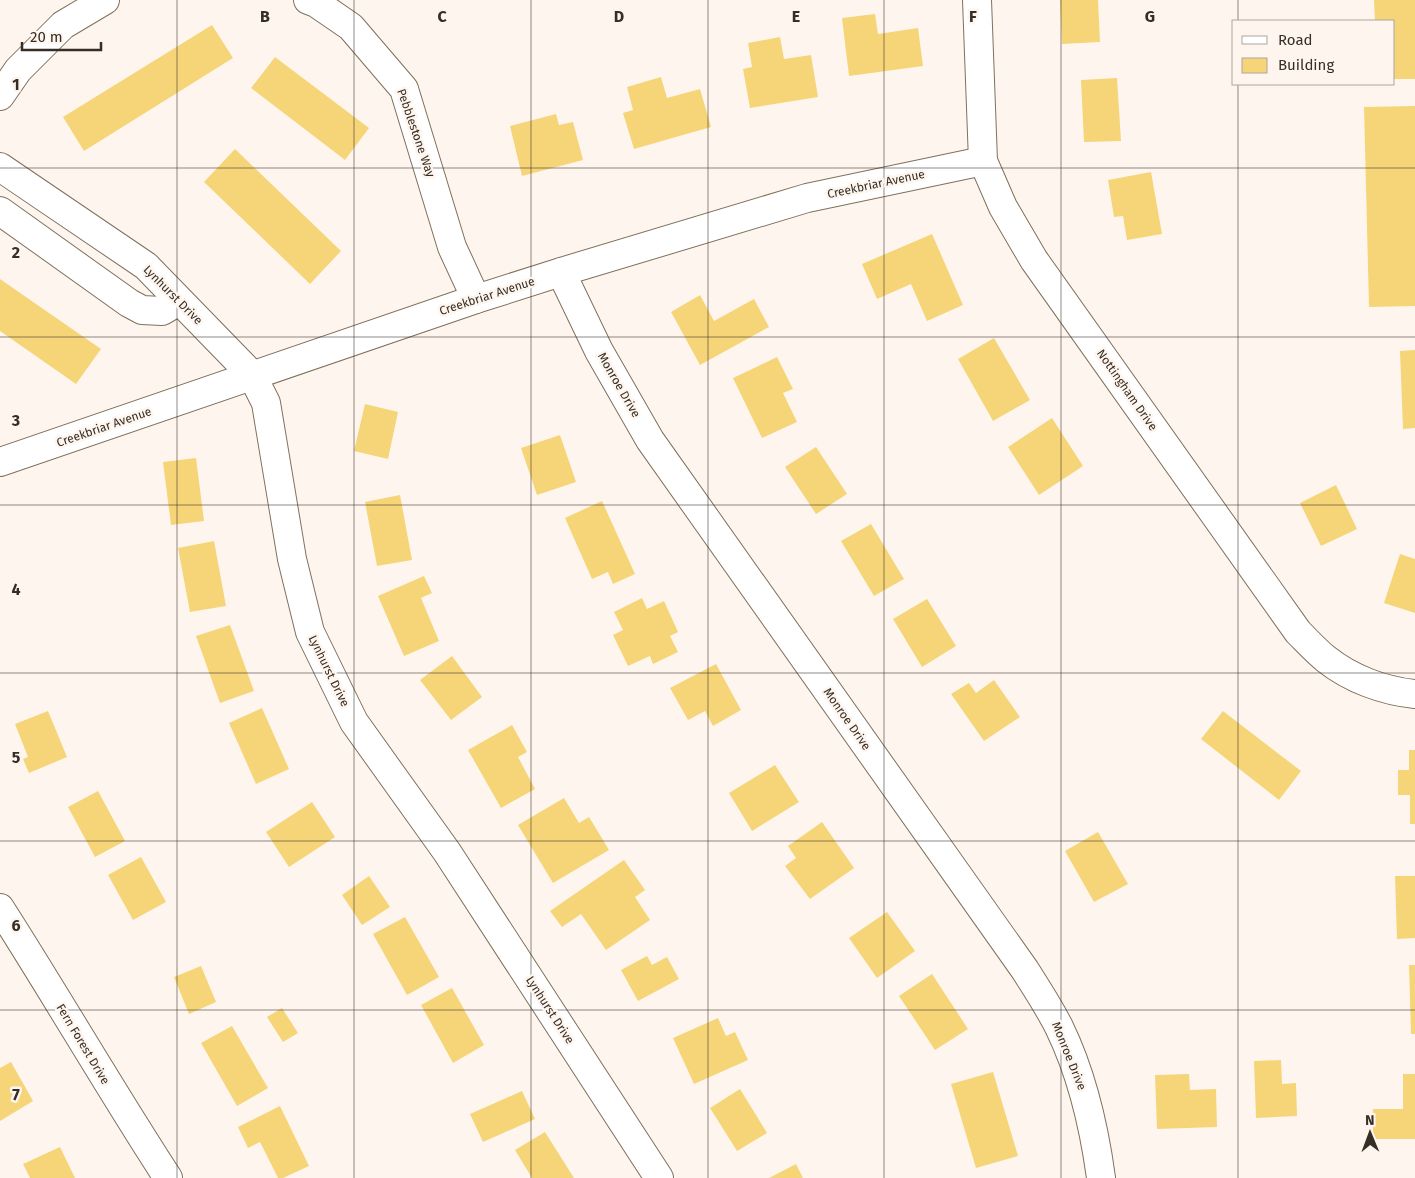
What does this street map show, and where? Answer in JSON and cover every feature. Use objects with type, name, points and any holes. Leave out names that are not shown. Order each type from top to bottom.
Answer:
[{"type":"street","points":[[0,96],[18,70],[63,25],[105,0]]},
{"type":"street","name":"Pebblestone Way","points":[[308,0],[316,3],[351,27],[404,89],[452,247],[476,299]]},
{"type":"street","name":"Nottingham Drive","points":[[977,0],[984,161],[1003,207],[1034,260],[1298,632],[1326,659],[1360,680],[1398,692],[1415,694]]},
{"type":"street","name":"Creekbriar Avenue","points":[[0,462],[476,299],[561,272],[807,198],[984,161]]},
{"type":"street","name":"Lynhurst Drive","points":[[0,167],[146,266],[252,375],[266,403],[292,559],[310,632],[354,722],[448,852],[659,1178]]},
{"type":"street","points":[[0,211],[129,303],[142,310],[162,311],[179,301]]},
{"type":"street","name":"Monroe Drive","points":[[561,272],[599,351],[650,440],[1025,970],[1047,1004],[1060,1028],[1088,1107],[1096,1138],[1101,1178]]},
{"type":"street","name":"Fern Forest Drive","points":[[0,908],[113,1093],[168,1178]]},
{"type":"building","points":[[1060,0],[1098,0],[1100,42],[1062,44]]},
{"type":"building","points":[[1374,0],[1415,0],[1415,79],[1395,79],[1395,20],[1375,20]]},
{"type":"building","points":[[875,14],[878,34],[918,28],[923,66],[849,76],[842,18]]},
{"type":"building","points":[[212,25],[233,58],[84,151],[63,117]]},
{"type":"building","points":[[780,37],[784,59],[811,55],[818,97],[750,108],[743,69],[752,67],[748,43]]},
{"type":"building","points":[[275,57],[369,128],[345,160],[251,88]]},
{"type":"building","points":[[661,77],[667,98],[700,89],[711,127],[634,149],[623,113],[633,110],[627,87]]},
{"type":"building","points":[[1117,78],[1121,141],[1084,142],[1081,80]]},
{"type":"building","points":[[1415,106],[1415,306],[1369,307],[1364,107]]},
{"type":"building","points":[[556,114],[559,125],[573,122],[583,160],[522,176],[510,126]]},
{"type":"building","points":[[235,149],[341,251],[310,284],[204,182]]},
{"type":"building","points":[[1151,172],[1162,234],[1127,240],[1123,216],[1114,217],[1108,180]]},
{"type":"building","points":[[932,234],[963,305],[927,321],[911,284],[877,299],[862,264]]},
{"type":"building","points":[[0,279],[101,349],[76,384],[0,331]]},
{"type":"building","points":[[700,295],[714,321],[754,299],[769,327],[700,365],[671,312]]},
{"type":"building","points":[[994,338],[1030,400],[993,421],[958,359]]},
{"type":"building","points":[[1415,350],[1415,428],[1403,429],[1400,351]]},
{"type":"building","points":[[777,357],[793,389],[783,393],[797,422],[762,438],[733,378]]},
{"type":"building","points":[[365,404],[398,412],[388,459],[354,451]]},
{"type":"building","points":[[1052,418],[1083,466],[1039,495],[1008,447]]},
{"type":"building","points":[[560,435],[576,482],[537,495],[521,448]]},
{"type":"building","points":[[816,447],[847,494],[816,514],[785,467]]},
{"type":"building","points":[[196,458],[204,521],[171,525],[163,462]]},
{"type":"building","points":[[1336,485],[1357,529],[1321,546],[1300,503]]},
{"type":"building","points":[[400,495],[412,560],[377,566],[365,502]]},
{"type":"building","points":[[602,501],[635,574],[613,584],[608,572],[592,579],[565,518]]},
{"type":"building","points":[[871,524],[904,579],[874,596],[841,541]]},
{"type":"building","points":[[214,541],[226,606],[190,612],[178,548]]},
{"type":"building","points":[[1400,554],[1415,559],[1415,613],[1384,603]]},
{"type":"building","points":[[424,576],[432,593],[421,598],[439,641],[404,656],[378,596]]},
{"type":"building","points":[[642,598],[647,609],[664,601],[678,632],[670,636],[678,652],[653,664],[650,656],[628,666],[613,635],[623,630],[614,612]]},
{"type":"building","points":[[927,599],[956,646],[922,667],[893,619]]},
{"type":"building","points":[[230,625],[254,691],[220,703],[196,636]]},
{"type":"building","points":[[452,656],[482,697],[451,720],[420,680]]},
{"type":"building","points":[[716,664],[741,710],[713,726],[705,711],[688,720],[670,688]]},
{"type":"building","points":[[994,680],[1020,717],[984,741],[951,694],[969,683],[976,693]]},
{"type":"building","points":[[262,708],[289,769],[256,784],[229,723]]},
{"type":"building","points":[[48,711],[67,757],[29,773],[23,759],[28,757],[15,724]]},
{"type":"building","points":[[1223,711],[1301,771],[1279,800],[1201,739]]},
{"type":"building","points":[[512,725],[527,752],[518,757],[535,789],[501,808],[468,750]]},
{"type":"building","points":[[1409,750],[1415,750],[1415,824],[1410,824],[1410,795],[1398,795],[1398,770],[1409,770]]},
{"type":"building","points":[[775,765],[799,802],[752,831],[729,793]]},
{"type":"building","points":[[98,791],[125,841],[95,857],[68,807]]},
{"type":"building","points":[[564,798],[579,823],[589,817],[609,850],[553,883],[518,825]]},
{"type":"building","points":[[312,802],[335,837],[289,867],[266,832]]},
{"type":"building","points":[[822,822],[854,868],[810,899],[785,866],[796,858],[788,846]]},
{"type":"building","points":[[1098,832],[1128,884],[1094,902],[1065,851]]},
{"type":"building","points":[[141,857],[166,902],[133,920],[108,875]]},
{"type":"building","points":[[624,860],[645,890],[635,897],[650,920],[606,950],[581,914],[562,927],[550,911]]},
{"type":"building","points":[[369,876],[390,907],[362,925],[342,895]]},
{"type":"building","points":[[1395,876],[1415,876],[1415,938],[1397,939]]},
{"type":"building","points":[[887,912],[915,951],[877,978],[849,938]]},
{"type":"building","points":[[405,917],[439,977],[407,995],[373,934]]},
{"type":"building","points":[[647,956],[652,965],[667,957],[679,979],[638,1001],[621,970]]},
{"type":"building","points":[[1409,965],[1415,965],[1415,1034],[1411,1034]]},
{"type":"building","points":[[201,966],[216,1002],[189,1014],[174,977]]},
{"type":"building","points":[[932,974],[968,1029],[935,1050],[899,996]]},
{"type":"building","points":[[452,988],[484,1045],[453,1063],[421,1005]]},
{"type":"building","points":[[282,1008],[298,1033],[283,1042],[267,1017]]},
{"type":"building","points":[[718,1018],[726,1036],[735,1032],[748,1060],[694,1084],[673,1038]]},
{"type":"building","points":[[232,1026],[268,1088],[237,1106],[201,1043]]},
{"type":"building","points":[[1281,1060],[1282,1084],[1296,1083],[1297,1116],[1256,1118],[1254,1061]]},
{"type":"building","points":[[11,1062],[33,1101],[0,1121],[0,1068]]},
{"type":"building","points":[[993,1072],[1018,1156],[976,1168],[951,1084]]},
{"type":"building","points":[[1189,1074],[1190,1090],[1216,1089],[1217,1127],[1157,1129],[1155,1075]]},
{"type":"building","points":[[1403,1074],[1415,1074],[1415,1139],[1373,1139],[1373,1109],[1403,1109]]},
{"type":"building","points":[[740,1089],[767,1133],[737,1151],[710,1108]]},
{"type":"building","points":[[522,1091],[535,1119],[483,1142],[470,1114]]},
{"type":"building","points":[[280,1106],[309,1166],[283,1178],[278,1178],[260,1142],[248,1148],[238,1127]]},
{"type":"building","points":[[545,1132],[574,1178],[532,1178],[515,1150]]},
{"type":"building","points":[[60,1147],[75,1178],[30,1178],[23,1164]]},
{"type":"building","points":[[796,1164],[803,1178],[769,1178]]}]
